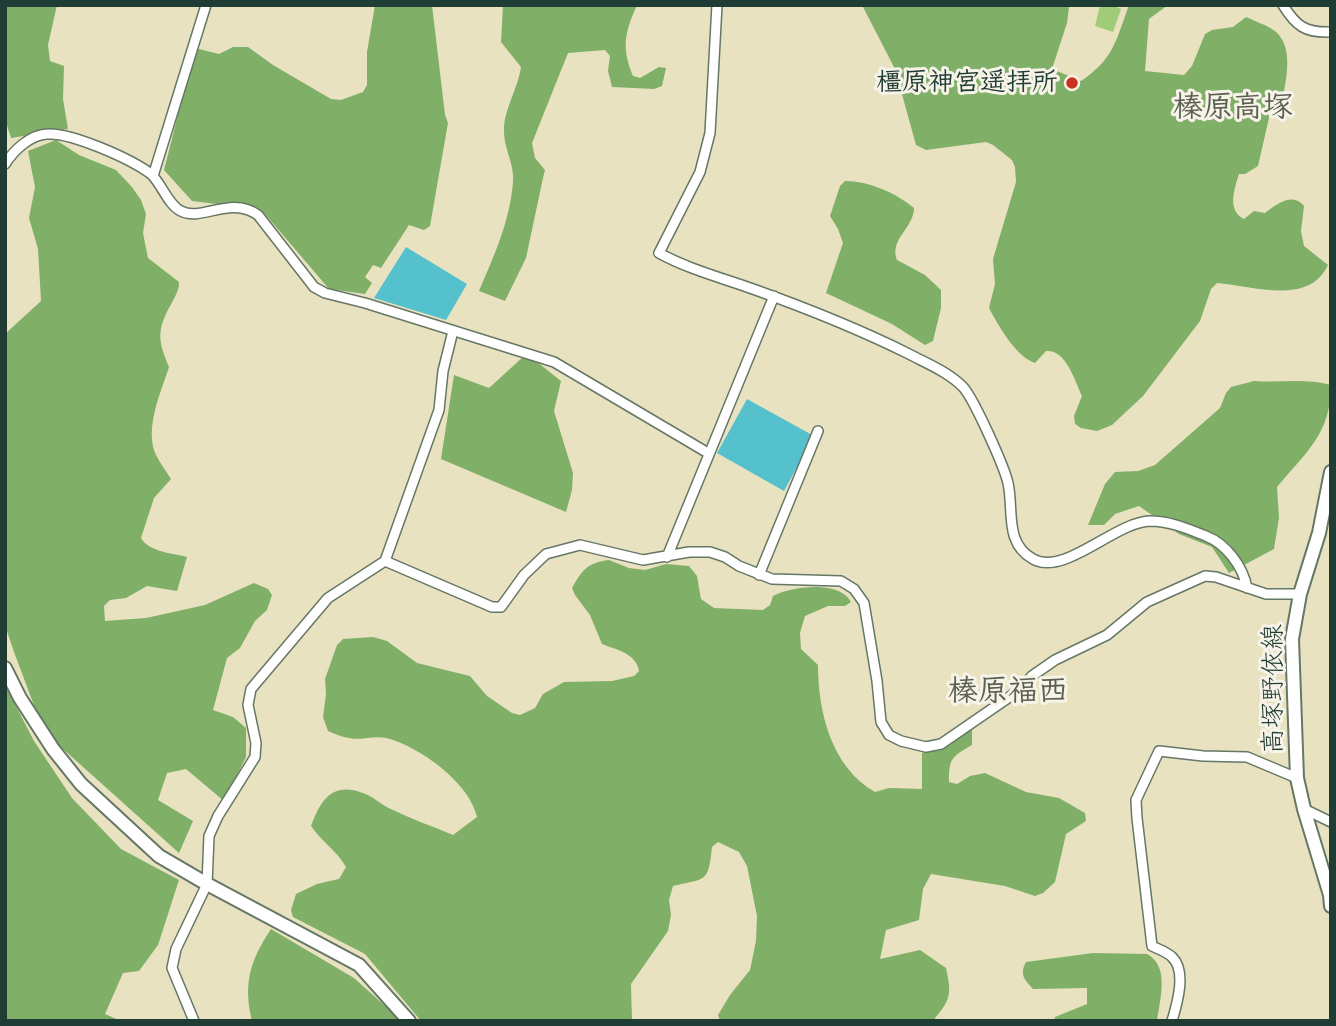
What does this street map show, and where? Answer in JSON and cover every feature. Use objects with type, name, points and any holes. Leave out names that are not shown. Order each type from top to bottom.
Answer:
[{"type":"street","points":[[153,176],[206,5]]},
{"type":"street","points":[[717,5],[710,133],[700,172],[659,253],[774,296],[889,344],[948,374],[965,389],[978,412],[1008,482],[1013,537],[1025,554],[1037,561],[1054,563],[1134,524],[1150,521],[1180,526],[1217,541],[1244,576],[1247,587]]},
{"type":"street","points":[[1283,5],[1296,23],[1304,28],[1314,32],[1331,32]]},
{"type":"street","points":[[5,164],[24,143],[45,134],[62,135],[128,159],[153,176],[180,211],[189,213],[248,208],[258,215],[314,288],[554,362],[708,453]]},
{"type":"street","points":[[667,557],[774,296]]},
{"type":"street","points":[[194,1021],[172,968],[176,949],[207,884],[209,836],[218,816],[255,757],[256,743],[248,705],[251,689],[328,598],[385,561],[439,410],[443,371],[453,331]]},
{"type":"street","points":[[759,575],[818,431]]},
{"type":"street","name":"高塚野依線","points":[[1331,472],[1319,533],[1300,594],[1292,639],[1297,778],[1331,906]]},
{"type":"street","points":[[385,561],[492,607],[501,607],[524,575],[546,554],[580,545],[643,560],[689,552],[710,552],[725,556],[739,566],[772,579],[841,581],[854,589],[864,603],[881,722],[889,735],[926,747],[941,744],[1021,689],[1055,660],[1107,635],[1147,602],[1170,590],[1205,576],[1216,577],[1266,594],[1300,594]]},
{"type":"street","points":[[5,668],[52,749],[81,783],[159,856],[359,965],[409,1021]]},
{"type":"street","points":[[1172,1021],[1178,996],[1179,971],[1173,957],[1152,946],[1136,800],[1159,751],[1247,757],[1297,778]]},
{"type":"street","points":[[1304,809],[1331,822]]},
{"type":"green space","points":[[5,5],[57,5],[48,45],[50,61],[64,66],[63,99],[68,129],[11,138],[5,119]]},
{"type":"green space","points":[[375,5],[432,5],[448,123],[430,226],[424,230],[409,225],[381,268],[373,265],[365,277],[372,283],[365,294],[329,289],[265,214],[256,209],[192,201],[164,170],[195,48],[219,54],[233,47],[248,47],[331,99],[341,100],[363,92],[367,85],[367,52]]},
{"type":"green space","points":[[503,5],[637,5],[626,40],[633,76],[640,78],[659,67],[666,68],[662,86],[654,89],[612,87],[608,71],[610,56],[605,50],[568,53],[532,143],[535,158],[545,170],[526,258],[505,301],[479,291],[505,224],[513,182],[504,129],[521,67],[501,42]]},
{"type":"green space","points":[[862,5],[1065,5],[1069,7],[1067,23],[1052,69],[1081,81],[1107,57],[1117,39],[1129,5],[1168,5],[1149,19],[1145,71],[1184,75],[1192,66],[1205,34],[1212,30],[1233,27],[1246,17],[1269,27],[1284,42],[1286,51],[1287,70],[1283,97],[1274,96],[1258,166],[1245,174],[1239,174],[1234,193],[1235,210],[1244,219],[1254,211],[1265,213],[1284,201],[1299,202],[1304,206],[1301,231],[1304,246],[1328,265],[1319,278],[1308,286],[1294,290],[1217,283],[1211,289],[1200,321],[1143,396],[1112,425],[1097,431],[1081,428],[1075,424],[1074,416],[1082,396],[1064,360],[1053,352],[1046,351],[1035,363],[1028,360],[1008,340],[989,308],[995,284],[993,259],[1016,182],[1012,160],[986,142],[926,150],[916,145],[895,69]]},
{"type":"green space","points":[[1100,5],[1112,5],[1121,9],[1113,32],[1095,26]]},
{"type":"green space","points":[[56,140],[79,155],[116,170],[132,187],[146,214],[143,233],[148,258],[179,282],[162,324],[160,338],[169,367],[155,411],[152,434],[156,455],[171,479],[154,498],[141,538],[155,549],[187,557],[177,591],[147,586],[126,598],[110,600],[104,606],[105,621],[146,618],[205,605],[254,583],[268,589],[272,595],[267,610],[255,621],[240,648],[227,658],[213,710],[233,717],[246,728],[246,757],[224,801],[186,769],[167,773],[158,800],[193,821],[179,853],[44,732],[5,625],[5,334],[41,301],[38,249],[29,218],[35,187],[28,151]]},
{"type":"green space","points":[[845,181],[882,189],[914,208],[895,253],[897,260],[925,275],[941,290],[941,308],[933,341],[925,345],[892,324],[826,293],[843,243],[830,216],[840,186]]},
{"type":"green space","points":[[523,357],[537,362],[561,381],[554,411],[573,473],[566,512],[441,459],[454,375],[489,388]]},
{"type":"green space","points":[[1254,381],[1303,381],[1331,385],[1327,417],[1322,430],[1277,487],[1279,518],[1274,549],[1229,573],[1212,547],[1179,534],[1139,506],[1115,514],[1104,525],[1088,525],[1105,484],[1115,472],[1138,471],[1155,465],[1220,408],[1231,387]]},
{"type":"green space","points":[[609,560],[629,568],[645,570],[666,564],[689,566],[697,576],[701,599],[714,608],[763,610],[770,605],[773,596],[781,592],[815,587],[837,590],[851,602],[845,606],[828,606],[805,616],[800,633],[801,649],[818,665],[824,719],[830,736],[848,768],[860,781],[875,792],[889,788],[922,789],[922,753],[972,730],[972,745],[960,752],[951,762],[949,782],[957,784],[970,776],[985,773],[1026,792],[1059,798],[1085,813],[1086,821],[1066,834],[1055,882],[1043,893],[1035,896],[1005,886],[931,874],[923,889],[919,920],[886,930],[880,959],[920,950],[946,968],[949,994],[935,1018],[936,1021],[720,1021],[718,1015],[750,970],[756,941],[757,916],[747,866],[739,852],[718,842],[712,847],[709,867],[704,877],[673,886],[669,900],[671,915],[668,931],[631,984],[632,1021],[421,1021],[365,954],[293,917],[291,910],[296,894],[317,884],[339,879],[346,867],[311,826],[318,809],[328,796],[335,792],[352,790],[363,793],[399,813],[453,835],[477,817],[472,804],[454,779],[413,749],[386,738],[354,739],[328,731],[323,717],[325,679],[337,645],[343,639],[373,637],[387,641],[417,663],[470,676],[487,696],[512,713],[520,715],[535,708],[543,694],[564,682],[612,681],[634,676],[639,671],[630,656],[602,644],[590,615],[572,588],[586,568]]},
{"type":"green space","points":[[5,685],[34,741],[72,798],[121,849],[179,880],[158,945],[139,971],[123,973],[105,1014],[121,1021],[5,1021]]},
{"type":"green space","points":[[271,929],[354,978],[402,1021],[252,1021],[248,995],[250,973]]},
{"type":"green space","points":[[1093,953],[1147,954],[1154,959],[1159,966],[1162,984],[1157,1021],[1054,1021],[1055,1017],[1087,1004],[1087,988],[1033,989],[1023,974],[1026,962]]},
{"type":"water","points":[[406,247],[467,284],[446,320],[374,298]]},
{"type":"water","points":[[747,399],[814,436],[784,491],[717,453]]},
{"type":"place","name":"橿原神宮遥拝所","points":[[1072,83]]},
{"type":"district","name":"榛原高塚","points":[[1233,108]]},
{"type":"district","name":"榛原福西","points":[[1008,692]]}]
